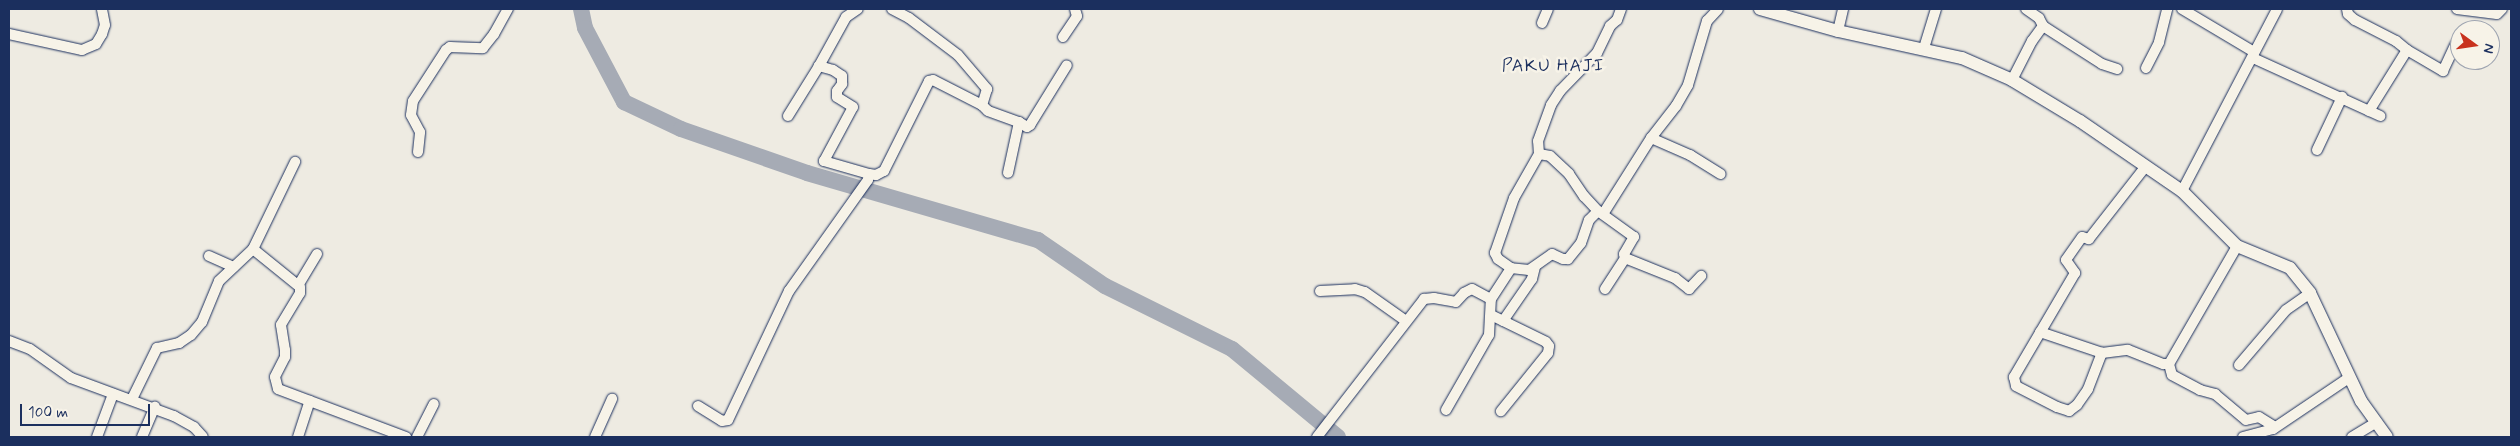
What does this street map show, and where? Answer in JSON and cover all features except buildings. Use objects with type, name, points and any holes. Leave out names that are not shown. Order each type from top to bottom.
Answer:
[{"type":"street","points":[[9,34],[82,50],[96,44],[102,34],[105,25],[102,9]]},
{"type":"street","points":[[418,152],[420,132],[411,115],[413,101],[446,50],[450,48],[483,48],[494,34],[508,9]]},
{"type":"street","points":[[788,116],[846,17],[858,9]]},
{"type":"street","points":[[892,9],[931,34],[971,68],[988,89],[982,105]]},
{"type":"street","points":[[1063,37],[1077,16],[1076,9]]},
{"type":"street","points":[[1542,23],[1548,9]]},
{"type":"street","points":[[1622,9],[1617,20],[1610,26],[1597,53],[1560,91],[1551,106],[1538,140],[1539,154],[1514,198],[1495,252],[1498,259],[1511,268],[1528,270],[1552,254],[1563,259],[1571,256],[1581,243],[1590,220],[1601,213],[1651,138],[1680,99],[1692,72],[1707,21],[1718,9]]},
{"type":"street","points":[[1760,9],[1838,31],[1924,48],[1962,58],[2012,80],[2080,121],[2146,166],[2182,191],[2237,246],[2290,268],[2310,293],[2361,401],[2387,437]]},
{"type":"street","points":[[1838,31],[1843,9]]},
{"type":"street","points":[[1924,48],[1936,9]]},
{"type":"street","points":[[2026,9],[2039,18],[2043,26],[2102,64],[2117,69]]},
{"type":"street","points":[[2146,68],[2159,42],[2167,9]]},
{"type":"street","points":[[2182,9],[2254,55],[2380,116]]},
{"type":"street","points":[[2182,191],[2277,9]]},
{"type":"street","points":[[2347,9],[2349,16],[2355,20],[2396,41],[2406,47],[2407,50],[2444,71],[2450,57]]},
{"type":"street","points":[[2458,9],[2497,14],[2502,9]]},
{"type":"street","points":[[2012,80],[2032,41],[2043,26]]},
{"type":"street","points":[[2369,111],[2407,50]]},
{"type":"street","points":[[819,66],[833,70],[842,76],[842,84],[837,90],[837,97],[853,107],[824,161],[869,177],[884,171],[930,81],[933,80],[982,105],[988,111],[1019,122],[1027,127],[1067,65]]},
{"type":"street","points":[[2317,150],[2342,97]]},
{"type":"street","points":[[1008,173],[1019,122]]},
{"type":"street","points":[[1651,138],[1690,155],[1720,174]]},
{"type":"street","points":[[1539,154],[1550,156],[1569,174],[1584,196],[1601,213],[1634,237],[1624,254],[1626,258],[1605,289]]},
{"type":"street","points":[[132,399],[157,348],[179,343],[191,335],[202,322],[219,281],[253,249],[295,162]]},
{"type":"street","points":[[2102,353],[2094,376],[2077,405],[2069,411],[2062,410],[2021,389],[2014,383],[2014,377],[2075,273],[2066,260],[2082,237],[2089,239],[2146,166]]},
{"type":"street","points":[[698,406],[722,421],[728,420],[789,291],[869,177]]},
{"type":"street","points":[[2237,246],[2169,364],[2172,375],[2200,390],[2216,394],[2246,420],[2262,417],[2275,427]]},
{"type":"street","points":[[253,249],[299,284]]},
{"type":"street","points":[[317,254],[299,284],[300,293],[281,325],[286,350],[285,357],[275,377],[278,389],[406,437]]},
{"type":"street","points":[[209,256],[234,267]]},
{"type":"street","points":[[1626,258],[1675,278],[1689,289],[1701,276]]},
{"type":"street","points":[[1503,321],[1532,279],[1535,267]]},
{"type":"street","points":[[1446,410],[1489,336],[1491,299],[1511,268]]},
{"type":"street","points":[[1320,291],[1355,289],[1365,292],[1406,321]]},
{"type":"street","points":[[1317,437],[1425,298],[1456,302],[1464,293],[1472,289],[1491,299]]},
{"type":"street","points":[[2239,365],[2286,310],[2310,293]]},
{"type":"street","points":[[1491,315],[1546,342],[1549,349],[1501,411]]},
{"type":"street","points":[[2040,332],[2102,353],[2128,350],[2163,364],[2169,364]]},
{"type":"street","points":[[9,341],[30,349],[71,378],[155,408],[194,427],[204,437]]},
{"type":"street","points":[[2243,437],[2263,435],[2350,377]]},
{"type":"street","points":[[97,437],[114,394]]},
{"type":"street","points":[[595,437],[612,399]]},
{"type":"street","points":[[298,437],[310,401]]},
{"type":"street","points":[[417,437],[434,404]]},
{"type":"street","points":[[142,437],[155,408]]},
{"type":"street","points":[[2352,437],[2377,422]]},
{"type":"waterway","points":[[581,9],[585,28],[624,102],[681,129],[807,173],[1038,240],[1105,286],[1232,349],[1338,437]]},
{"type":"district","name":"PAKU HAJI","points":[[1553,66]]}]
